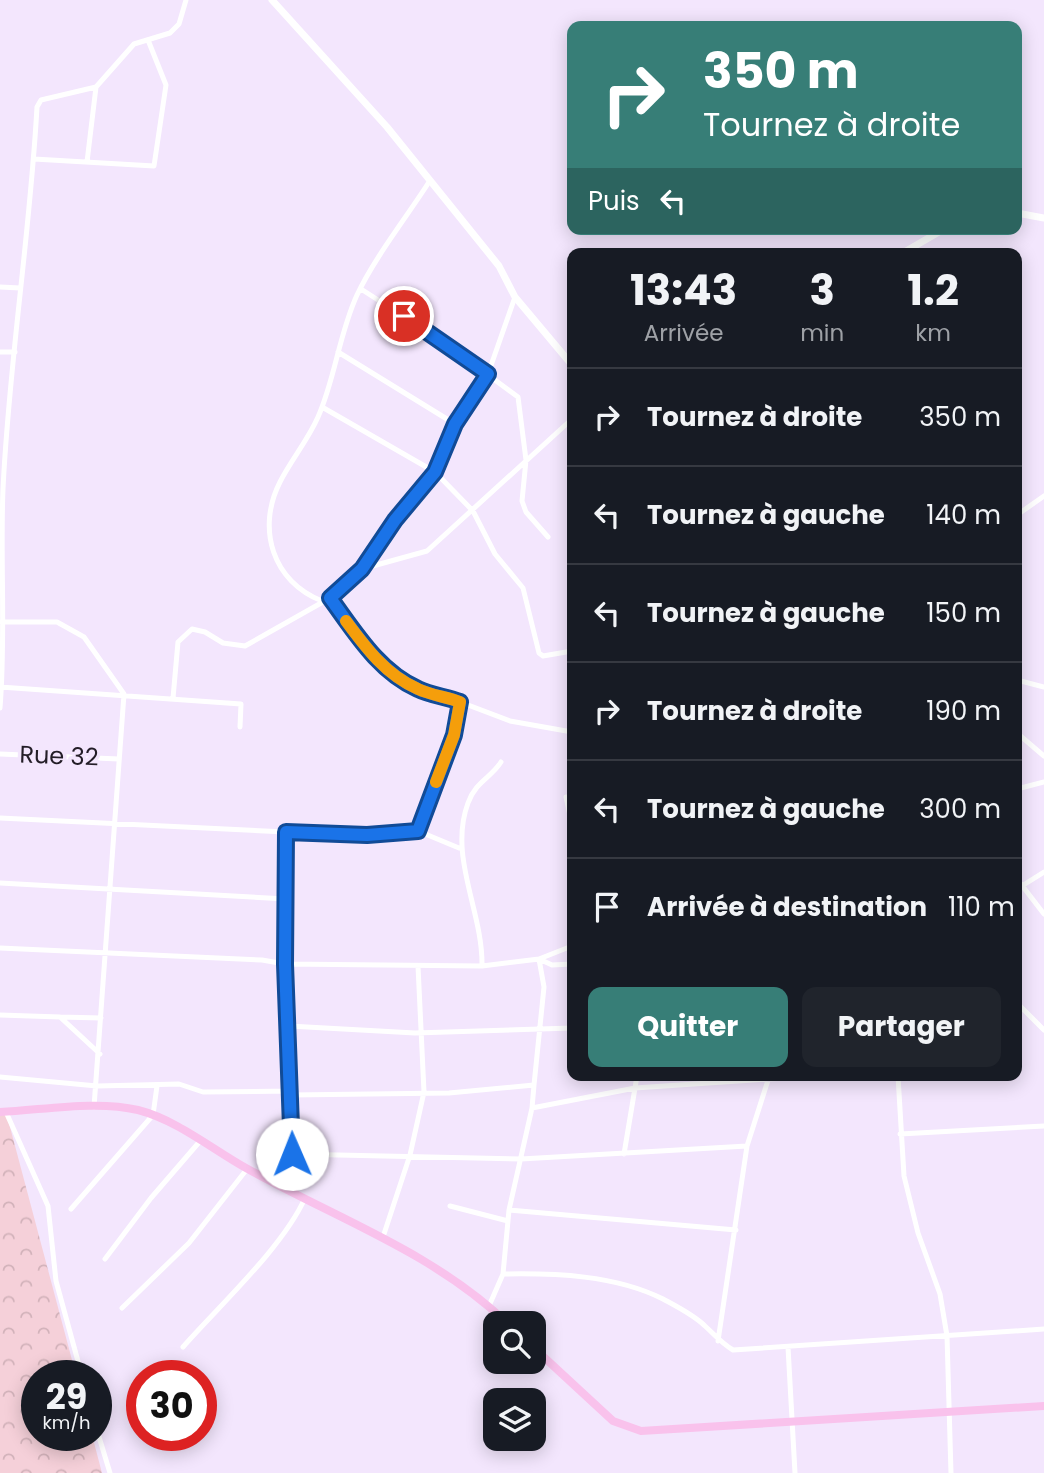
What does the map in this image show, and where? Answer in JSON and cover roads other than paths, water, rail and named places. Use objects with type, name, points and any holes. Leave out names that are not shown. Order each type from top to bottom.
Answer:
[{"type":"main road","points":[[3,1112],[94,1107],[125,1108],[153,1115],[201,1140],[247,1169],[383,1237],[456,1280],[494,1311]]},
{"type":"main road","points":[[546,1359],[603,1412],[631,1428],[657,1431],[1044,1406]]},
{"type":"street","points":[[87,162],[96,87],[134,44],[170,33],[179,24],[186,0]]},
{"type":"street","points":[[272,0],[387,127],[499,266],[515,297],[567,359]]},
{"type":"street","points":[[34,159],[154,166],[166,85],[148,40]]},
{"type":"street","points":[[0,708],[1,491],[20,288],[32,202],[37,107],[41,100],[96,87]]},
{"type":"street","points":[[322,601],[307,595],[283,575],[276,564],[268,525],[278,485],[322,407],[361,289],[429,182]]},
{"type":"street","points":[[1022,215],[1044,218]]},
{"type":"street","points":[[911,248],[934,235]]},
{"type":"street","points":[[0,287],[20,288]]},
{"type":"street","points":[[361,289],[488,374],[517,397],[526,460],[522,501],[526,512],[548,537]]},
{"type":"street","points":[[173,698],[178,642],[192,629],[205,632],[223,643],[244,646],[330,598],[362,569],[395,520],[435,472],[455,424],[488,374],[515,297]]},
{"type":"street","points":[[0,352],[15,352]]},
{"type":"street","points":[[338,352],[455,424]]},
{"type":"street","points":[[322,407],[435,472],[473,511],[495,554],[523,588],[539,653],[543,656],[567,652]]},
{"type":"street","points":[[0,420],[9,420]]},
{"type":"street","points":[[362,569],[428,551],[567,423]]},
{"type":"street","points":[[1022,511],[1044,496]]},
{"type":"street","points":[[330,598],[369,652],[391,673],[419,691],[460,702],[510,721],[567,731]]},
{"type":"street","points":[[1,622],[57,622],[84,637],[124,694],[100,1054],[94,1107]]},
{"type":"street","points":[[1022,681],[1044,687]]},
{"type":"street","points":[[1,687],[124,694],[241,705],[240,727]]},
{"type":"street","points":[[418,831],[454,735],[460,702]]},
{"type":"street","points":[[1022,737],[1044,757]]},
{"type":"street","name":"Rue 32","points":[[0,754],[119,759]]},
{"type":"street","points":[[482,966],[468,876],[459,848],[468,803],[481,779],[501,762]]},
{"type":"street","points":[[1022,788],[1044,782]]},
{"type":"street","points":[[566,797],[567,802]]},
{"type":"street","points":[[0,818],[367,835],[418,831],[459,848]]},
{"type":"street","points":[[286,832],[285,964],[291,1093],[290,1190]]},
{"type":"street","points":[[1022,886],[1044,872]]},
{"type":"street","points":[[0,883],[286,899]]},
{"type":"street","points":[[1022,891],[1044,914]]},
{"type":"street","points":[[0,948],[262,960],[285,964],[482,966],[539,959],[567,948]]},
{"type":"street","points":[[539,959],[552,965],[567,964]]},
{"type":"street","points":[[489,1306],[503,1274],[509,1210],[532,1108],[544,987],[539,959]]},
{"type":"street","points":[[383,1237],[410,1155],[424,1092],[418,966]]},
{"type":"street","points":[[1022,1008],[1044,1030]]},
{"type":"street","points":[[0,1015],[101,1018]]},
{"type":"street","points":[[60,1017],[100,1054]]},
{"type":"street","points":[[289,1026],[422,1033],[567,1028]]},
{"type":"street","points":[[0,1077],[97,1086],[179,1084],[203,1092],[449,1093],[534,1085]]},
{"type":"street","points":[[624,1154],[636,1081]]},
{"type":"street","points":[[532,1108],[635,1088],[729,1081]]},
{"type":"street","points":[[718,1341],[747,1146],[768,1081]]},
{"type":"street","points":[[898,1081],[904,1176],[918,1233],[940,1294],[947,1336],[951,1473]]},
{"type":"street","points":[[71,1209],[153,1115],[157,1086]]},
{"type":"street","points":[[3,1112],[48,1206],[56,1281],[78,1360]]},
{"type":"street","points":[[900,1134],[1044,1126]]},
{"type":"street","points":[[105,1259],[151,1198],[201,1140]]},
{"type":"street","points":[[292,1154],[521,1159],[747,1146]]},
{"type":"street","points":[[122,1308],[189,1243],[247,1169]]},
{"type":"street","points":[[183,1348],[280,1238],[296,1217],[305,1198]]},
{"type":"street","points":[[450,1206],[508,1221]]},
{"type":"street","points":[[509,1210],[736,1230]]},
{"type":"street","points":[[503,1274],[553,1273],[629,1286],[663,1299],[704,1324],[718,1341],[733,1350],[1044,1329]]},
{"type":"street","points":[[788,1347],[794,1473]]},
{"type":"street","points":[[103,1451],[110,1473]]}]
